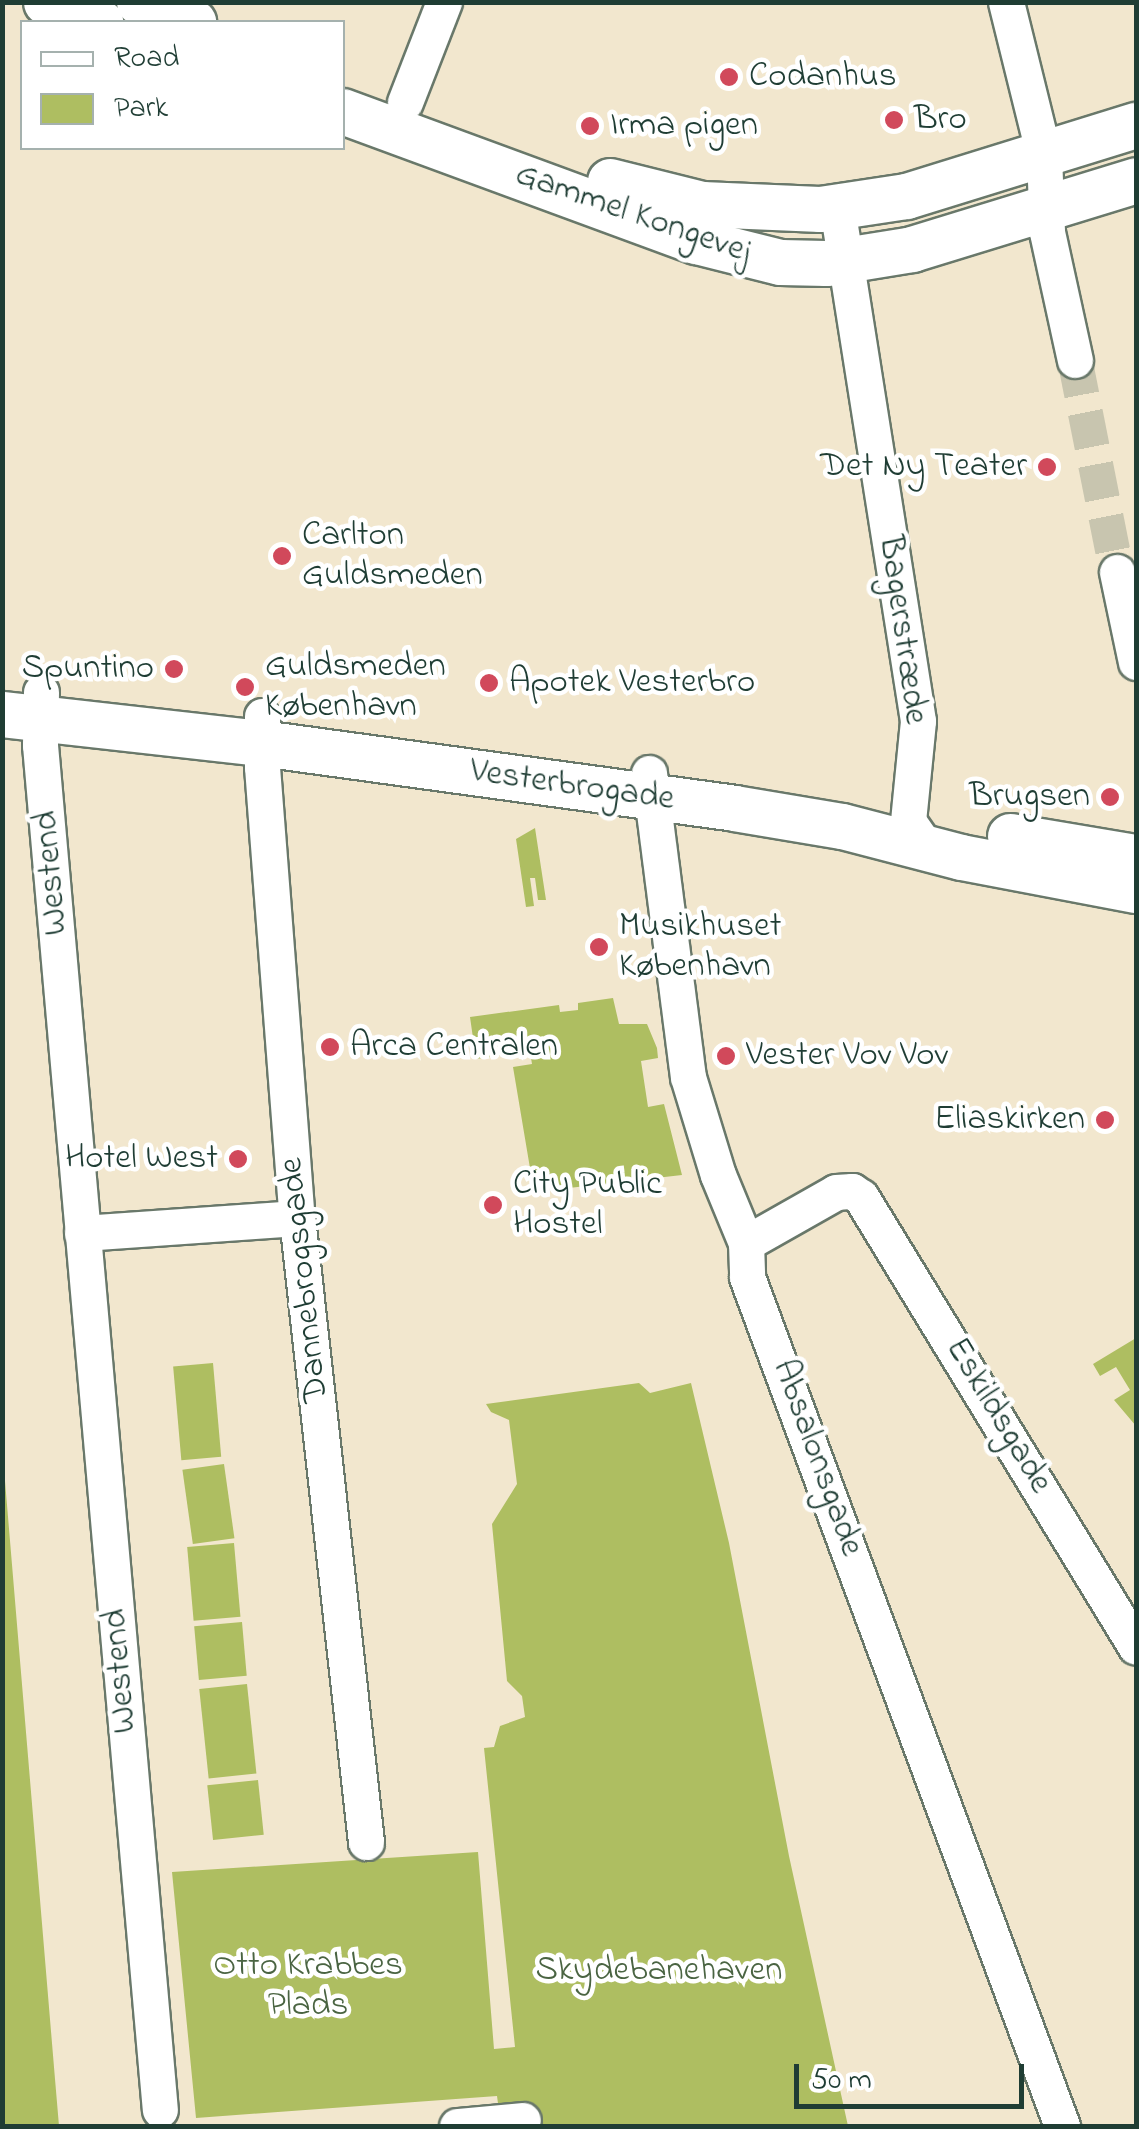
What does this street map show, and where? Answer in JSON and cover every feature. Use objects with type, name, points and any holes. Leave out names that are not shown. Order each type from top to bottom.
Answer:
[{"type":"street","points":[[46,2],[95,20]]},
{"type":"street","points":[[139,2],[188,20]]},
{"type":"street","points":[[400,116],[444,2]]},
{"type":"street","points":[[1006,2],[1044,155],[1045,207],[1074,360]]},
{"type":"street","name":"Gammel Kongevej","points":[[345,80],[400,116],[740,256],[780,262],[845,261],[912,249],[1136,180]]},
{"type":"street","name":"Gammel Kongevej","points":[[345,111],[400,116],[656,195],[730,207],[836,207],[906,196],[1136,125]]},
{"type":"street","name":"Bagerstræde","points":[[836,207],[918,721],[918,832]]},
{"type":"street","points":[[1117,572],[1136,662]]},
{"type":"street","name":"Vesterbrogade","points":[[22,704],[262,730],[649,786],[756,784],[1136,890]]},
{"type":"street","name":"Westend","points":[[22,704],[82,1233],[160,2110]]},
{"type":"street","name":"Dannebrogsgade","points":[[262,730],[297,1218],[366,1842]]},
{"type":"street","name":"Absalonsgade","points":[[649,786],[688,1077],[714,1162],[746,1243],[747,1277],[1062,2126]]},
{"type":"street","name":"Vesterbrogade","points":[[918,832],[1136,857]]},
{"type":"street","name":"Eskildsgade","points":[[746,1243],[813,1202],[852,1191],[878,1218],[1136,1647]]},
{"type":"street","points":[[82,1233],[297,1218]]},
{"type":"street","points":[[457,2126],[523,2120]]},
{"type":"green space","points":[[535,828],[546,900],[538,900],[535,878],[530,878],[534,906],[526,907],[516,839]]},
{"type":"green space","points":[[613,998],[619,1024],[647,1024],[657,1048],[658,1058],[641,1061],[648,1107],[664,1104],[682,1175],[534,1192],[513,1067],[532,1064],[530,1052],[476,1059],[470,1017],[559,1005],[560,1012],[578,1010],[578,1003]]},
{"type":"green space","points":[[1136,1338],[1136,1426],[1114,1400],[1130,1390],[1116,1367],[1100,1376],[1093,1364]]},
{"type":"green space","points":[[213,1363],[221,1457],[181,1460],[173,1366]]},
{"type":"green space","name":"Skydebanehaven","points":[[639,1383],[650,1393],[691,1383],[729,1543],[789,1856],[848,2126],[524,2126],[499,2111],[497,2096],[196,2118],[172,1872],[478,1852],[494,2049],[515,2047],[484,1748],[494,1747],[500,1726],[525,1717],[522,1696],[507,1681],[492,1524],[517,1484],[509,1420],[491,1412],[486,1404]]},
{"type":"green space","points":[[2,1445],[55,2079],[59,2126],[3,2126]]},
{"type":"green space","points":[[224,1464],[234,1538],[193,1544],[182,1470]]},
{"type":"green space","points":[[234,1543],[240,1617],[194,1621],[187,1547]]},
{"type":"green space","points":[[242,1622],[247,1676],[199,1680],[194,1626]]},
{"type":"green space","points":[[247,1684],[256,1774],[209,1779],[199,1689]]},
{"type":"green space","points":[[258,1780],[264,1835],[213,1840],[207,1785]]},
{"type":"tunnel","points":[[1075,360],[1117,572]]},
{"type":"place","name":"Codanhus","points":[[729,77]]},
{"type":"place","name":"Bro","points":[[894,120]]},
{"type":"place","name":"Irma pigen","points":[[590,126]]},
{"type":"place","name":"Det Ny Teater","points":[[1047,467]]},
{"type":"place","name":"Carlton Guldsmeden","points":[[282,556]]},
{"type":"place","name":"Spuntino","points":[[174,669]]},
{"type":"place","name":"Apotek Vesterbro","points":[[489,683]]},
{"type":"place","name":"Guldsmeden København","points":[[245,687]]},
{"type":"place","name":"Brugsen","points":[[1110,797]]},
{"type":"place","name":"Musikhuset København","points":[[599,947]]},
{"type":"place","name":"Arca Centralen","points":[[330,1047]]},
{"type":"place","name":"Vester Vov Vov","points":[[726,1056]]},
{"type":"place","name":"Eliaskirken","points":[[1105,1120]]},
{"type":"place","name":"Hotel West","points":[[238,1159]]},
{"type":"place","name":"City Public Hostel","points":[[493,1205]]},
{"type":"park label","name":"Otto Krabbes Plads","points":[[308,1986]]}]
